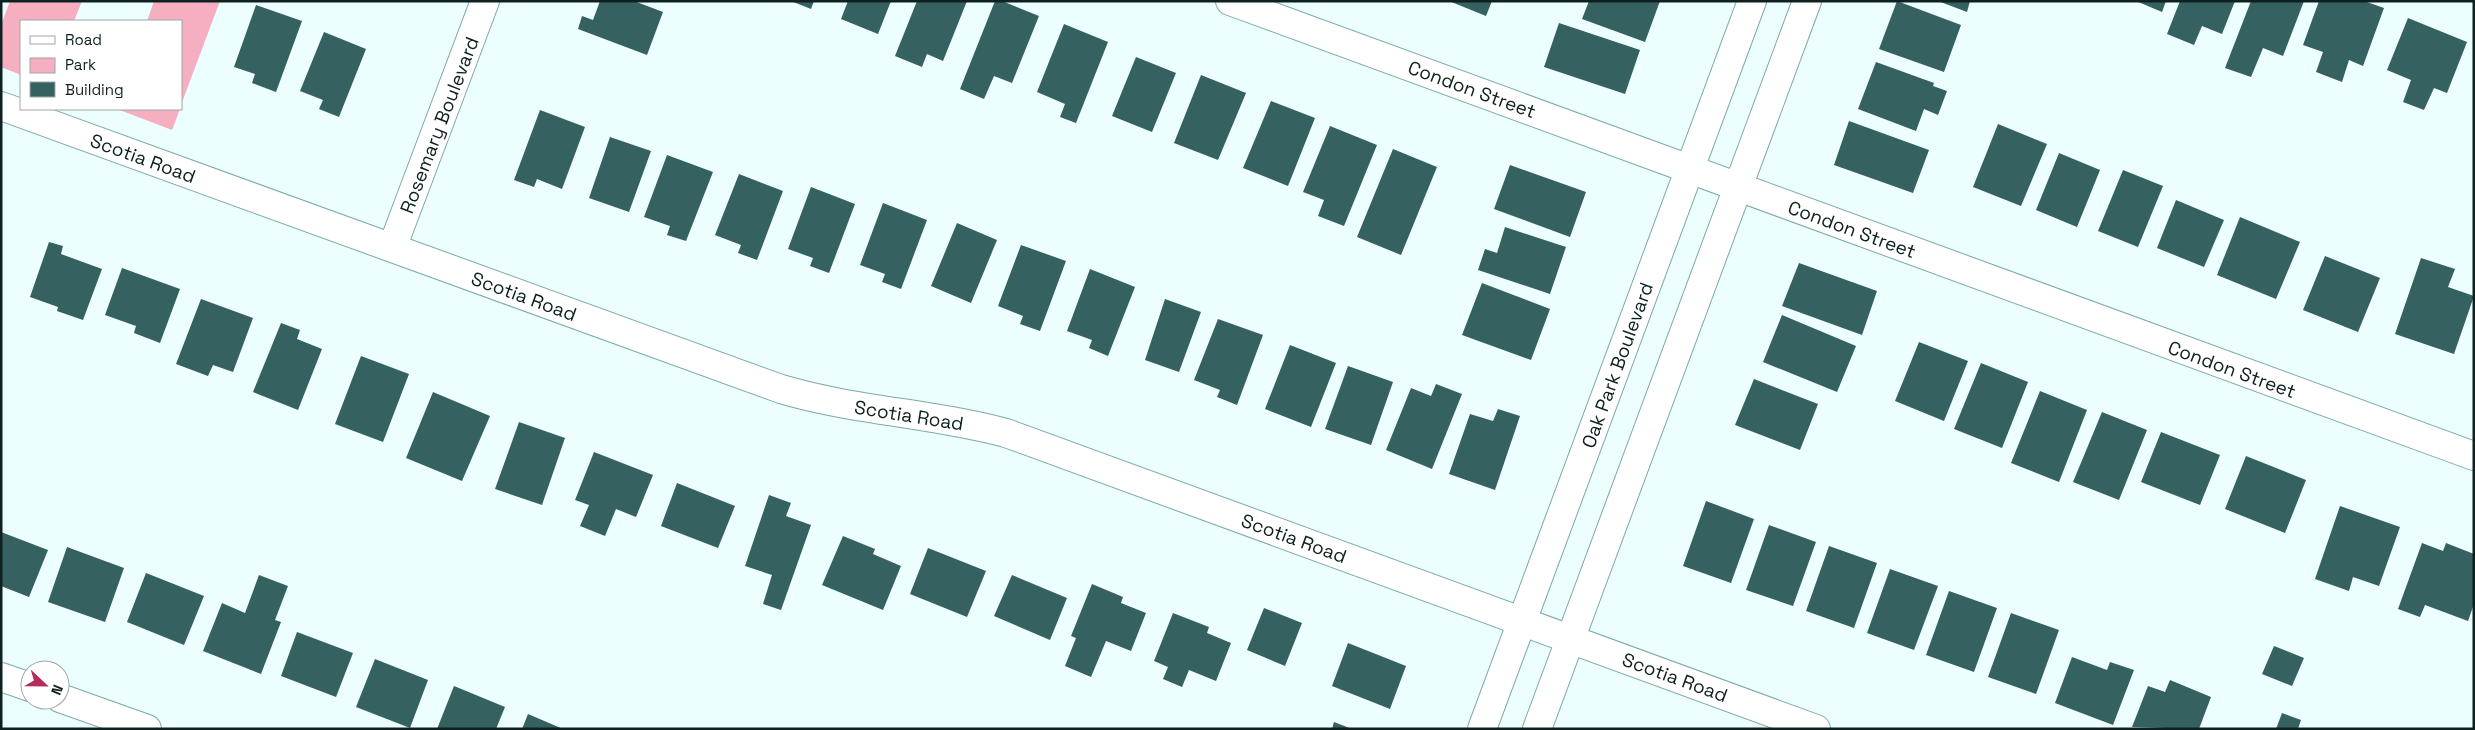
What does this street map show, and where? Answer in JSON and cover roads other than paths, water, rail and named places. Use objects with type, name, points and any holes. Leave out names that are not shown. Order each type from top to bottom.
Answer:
[{"type":"street","name":"Rosemary Boulevard","points":[[392,248],[485,1]]},
{"type":"street","name":"Condon Street","points":[[1230,1],[2474,456]]},
{"type":"street","name":"Oak Park Boulevard","points":[[1482,729],[1752,1]]},
{"type":"street","points":[[1537,729],[1807,1]]},
{"type":"street","name":"Scotia Road","points":[[1,106],[781,389],[842,405],[956,422],[1006,433],[1816,729]]},
{"type":"street","points":[[1,676],[20,683]]},
{"type":"street","points":[[70,702],[147,729]]}]
